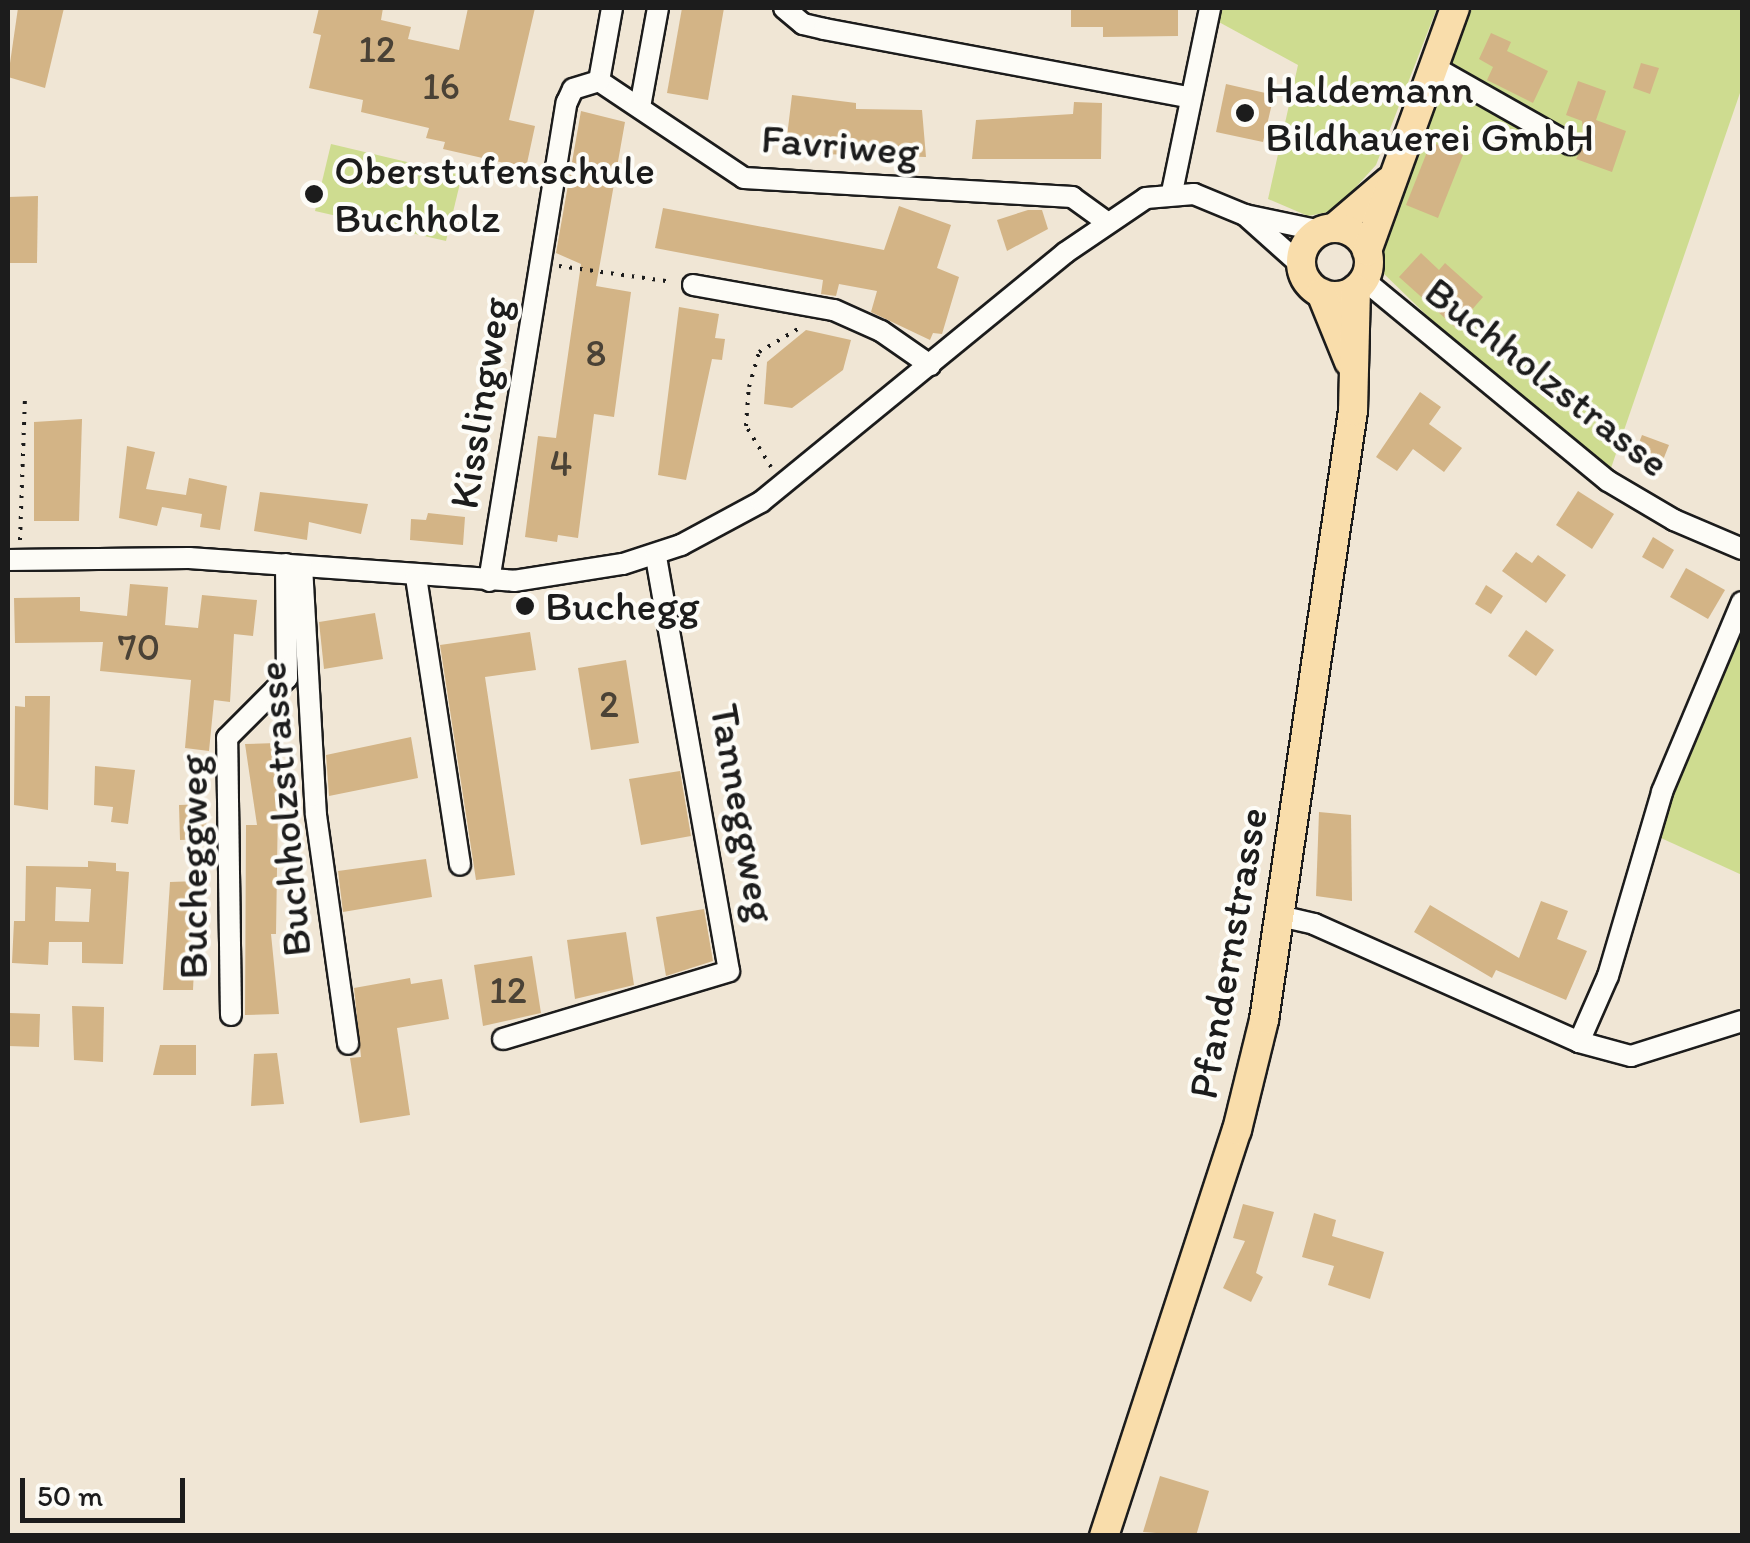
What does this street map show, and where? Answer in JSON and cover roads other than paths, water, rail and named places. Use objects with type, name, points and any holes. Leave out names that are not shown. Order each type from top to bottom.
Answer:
[{"type":"main road","points":[[1390,181],[1306,246],[1302,266],[1320,293],[1360,284],[1390,181],[1455,8]]},
{"type":"main road","points":[[1328,230],[1354,234],[1367,251]]},
{"type":"main road","name":"Pfandernstrasse","points":[[1104,1536],[1236,1130],[1280,916],[1352,423],[1352,368],[1360,284]]},
{"type":"main road","name":"Pfandernstrasse","points":[[1320,293],[1352,368]]},
{"type":"street","points":[[599,81],[612,8]]},
{"type":"street","points":[[640,108],[658,8]]},
{"type":"street","points":[[784,8],[803,24],[1189,97]]},
{"type":"street","points":[[1172,192],[1210,8]]},
{"type":"street","points":[[1432,66],[1570,144]]},
{"type":"street","name":"Kisslingweg","points":[[489,581],[567,102],[585,80],[599,81]]},
{"type":"street","name":"Favriweg","points":[[599,81],[744,178],[1072,196],[1108,222]]},
{"type":"street","points":[[13,560],[294,565],[489,581],[557,577],[656,554],[718,528],[787,484],[1108,222],[1146,198],[1172,192],[1245,215],[1328,230]]},
{"type":"street","points":[[1245,215],[1302,266]]},
{"type":"street","name":"Buchholzstrasse","points":[[1360,284],[1623,492],[1742,549]]},
{"type":"street","points":[[693,285],[834,310],[864,321],[930,365]]},
{"type":"street","name":"Tanneggweg","points":[[503,1040],[728,971],[656,554]]},
{"type":"street","name":"Buchholzstrasse","points":[[294,565],[316,815],[348,1044]]},
{"type":"street","name":"Bucheggweg","points":[[231,1014],[227,738],[287,678],[294,565]]},
{"type":"street","points":[[416,577],[460,865]]},
{"type":"street","points":[[1579,1042],[1608,976],[1652,818],[1742,602]]},
{"type":"street","points":[[1280,916],[1314,924],[1579,1042],[1631,1056],[1742,1021]]},
{"type":"place","name":"Haldemann Bildhauerei GmbH","points":[[1245,113]]},
{"type":"place","name":"Oberstufenschule Buchholz","points":[[314,194]]},
{"type":"place","name":"Buchegg","points":[[525,606]]}]
